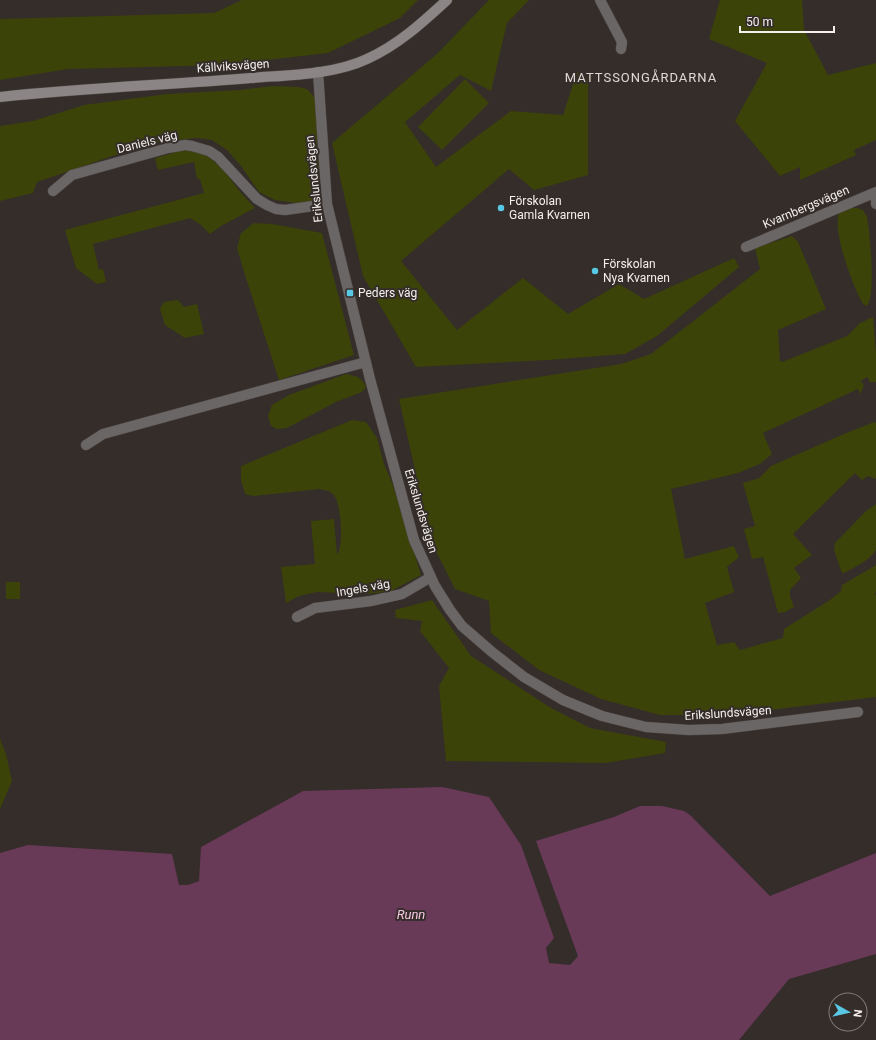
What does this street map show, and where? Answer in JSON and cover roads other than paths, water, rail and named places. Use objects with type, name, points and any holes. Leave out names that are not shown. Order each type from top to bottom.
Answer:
[{"type":"street","name":"Källviksvägen","points":[[0,97],[239,79],[318,72],[340,68],[366,60],[391,47],[410,33],[448,0]]},
{"type":"street","points":[[600,0],[622,42],[621,49]]},
{"type":"street","name":"Erikslundsvägen","points":[[318,72],[327,204],[366,362],[414,540],[431,577],[450,610],[462,626],[524,677],[563,700],[602,716],[646,727],[689,730],[722,729],[858,712]]},
{"type":"street","name":"Daniels väg","points":[[53,191],[72,174],[168,148],[185,145],[209,151],[218,157],[257,199],[266,205],[276,209],[285,210],[327,204]]},
{"type":"street","name":"Kvarnbergsvägen","points":[[746,247],[876,192],[876,204]]},
{"type":"street","points":[[86,445],[103,434],[366,362]]},
{"type":"street","name":"Ingels väg","points":[[296,617],[316,608],[371,601],[402,594],[431,577]]},
{"type":"water","name":"Runn","points":[[442,787],[489,797],[521,845],[554,938],[546,948],[549,963],[570,965],[578,956],[536,841],[614,817],[640,806],[662,806],[684,811],[690,815],[770,896],[876,853],[876,954],[789,979],[739,1040],[0,1040],[0,853],[28,845],[172,854],[179,885],[188,885],[199,881],[201,847],[303,791]]},
{"type":"place","name":"Förskolan Gamla Kvarnen","points":[[501,208]]},
{"type":"place","name":"Förskolan Nya Kvarnen","points":[[595,271]]},
{"type":"place","name":"Peders väg","points":[[350,293]]},
{"type":"district","name":"MATTSSONGÅRDARNA","points":[[641,77]]}]
